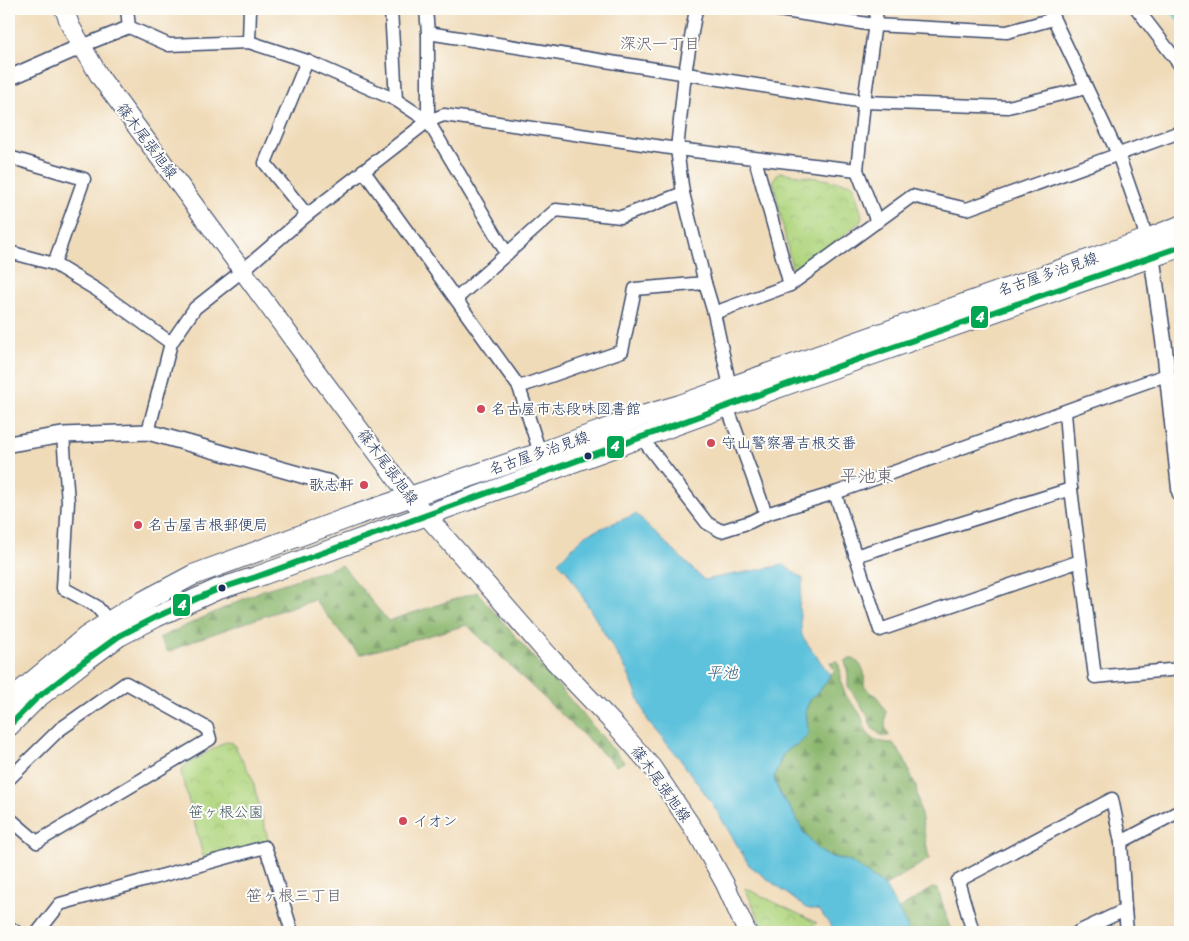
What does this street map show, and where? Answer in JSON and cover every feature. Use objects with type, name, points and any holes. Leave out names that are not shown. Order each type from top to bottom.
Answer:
[{"type":"main road","name":"篠木尾張旭線","points":[[64,9],[71,27],[105,85],[410,497],[552,659],[652,767],[699,837],[725,884],[748,932]]},
{"type":"main road","name":"名古屋多治見線","points":[[12,693],[86,636],[129,609],[193,575],[356,515],[540,453],[642,416],[680,405],[728,396],[930,333],[1150,248],[1180,226]]},
{"type":"main road","name":"名古屋多治見線","points":[[1150,248],[1180,247]]},
{"type":"main road","name":"名古屋多治見線","points":[[9,726],[37,698],[82,663],[120,636],[156,617],[216,590],[641,437],[728,396]]},
{"type":"street","points":[[127,9],[129,27]]},
{"type":"street","points":[[249,42],[250,9]]},
{"type":"street","points":[[391,9],[396,100]]},
{"type":"street","points":[[426,9],[428,33],[428,121]]},
{"type":"street","points":[[696,9],[685,74],[677,150],[683,193],[714,313],[728,396],[766,514]]},
{"type":"street","points":[[772,9],[874,25],[1007,32],[1051,14],[1118,154],[1150,248],[1164,344],[1180,483]]},
{"type":"street","points":[[877,9],[856,170],[877,222]]},
{"type":"street","points":[[1137,9],[1180,65]]},
{"type":"street","points":[[9,78],[129,27],[169,45],[249,42],[308,61],[396,100],[428,121],[507,254]]},
{"type":"street","points":[[428,33],[864,102],[1008,107],[1086,88]]},
{"type":"street","points":[[307,214],[266,163],[308,61]]},
{"type":"street","points":[[148,432],[171,344],[195,308],[242,271],[307,214],[428,121],[444,116],[677,150],[856,170]]},
{"type":"street","points":[[714,313],[790,285],[912,196],[967,209],[1180,132]]},
{"type":"street","points":[[9,157],[84,179],[54,264]]},
{"type":"street","points":[[755,159],[790,285]]},
{"type":"street","points":[[363,170],[519,387],[540,453]]},
{"type":"street","points":[[456,299],[556,210],[621,217],[683,193]]},
{"type":"street","points":[[9,252],[54,264],[97,290],[171,344]]},
{"type":"street","points":[[519,387],[622,351],[635,289],[705,283]]},
{"type":"street","points":[[641,437],[707,523],[721,532],[766,514],[834,493],[1065,412],[1166,374]]},
{"type":"street","points":[[1065,412],[1071,489],[1095,677],[1180,669]]},
{"type":"street","points":[[9,444],[63,435],[148,432],[330,482]]},
{"type":"street","points":[[63,435],[68,502],[63,588],[96,606],[110,622]]},
{"type":"street","points":[[855,556],[1071,489]]},
{"type":"street","points":[[834,493],[880,630],[1080,561]]},
{"type":"street","points":[[9,779],[59,730],[126,683],[207,728],[210,739],[37,842],[9,818]]},
{"type":"street","points":[[974,932],[958,881],[1112,799],[1121,842],[1127,932]]},
{"type":"street","points":[[1121,842],[1180,811]]},
{"type":"street","points":[[38,932],[60,904],[265,847],[292,932]]},
{"type":"street","points":[[1078,932],[1125,910]]},
{"type":"street","points":[[9,927],[16,932]]},
{"type":"green space","points":[[779,172],[853,184],[862,216],[861,221],[801,272],[792,268],[773,180]]},
{"type":"green space","points":[[342,565],[388,621],[477,592],[624,762],[616,766],[467,625],[359,655],[314,599],[195,640],[168,652],[159,638],[263,590]]},
{"type":"green space","points":[[854,659],[860,665],[864,674],[864,686],[878,698],[886,712],[885,726],[889,736],[882,736],[872,728],[867,715],[848,686],[845,661]]},
{"type":"green space","points":[[837,661],[844,691],[862,718],[867,732],[876,740],[893,743],[904,759],[916,787],[929,859],[885,886],[849,861],[828,856],[819,850],[804,833],[782,797],[774,778],[782,756],[788,749],[800,743],[806,719],[806,709],[810,700],[825,684],[830,675],[835,672],[830,662]]},
{"type":"green space","name":"笹ヶ根公園","points":[[227,741],[233,743],[252,778],[269,843],[208,860],[203,856],[181,772],[184,766]]},
{"type":"green space","points":[[745,888],[817,923],[800,932],[765,932]]},
{"type":"green space","points":[[932,888],[938,889],[951,932],[908,932],[907,926],[898,910]]},
{"type":"water","name":"平池","points":[[636,514],[704,580],[784,565],[803,579],[799,606],[802,636],[830,675],[825,684],[810,700],[806,709],[807,736],[800,743],[788,749],[782,756],[774,778],[777,788],[804,833],[819,850],[828,856],[849,861],[885,886],[907,926],[908,932],[835,932],[820,911],[806,908],[749,865],[712,803],[679,758],[649,723],[627,671],[567,571],[558,562],[585,535]]},
{"type":"waterway","points":[[1171,9],[1180,21]]},
{"type":"transit line","name":"4","points":[[9,726],[37,698],[119,636],[216,590],[799,380],[1180,247]]},
{"type":"place","name":"名古屋市志段味図書館","points":[[481,409]]},
{"type":"place","name":"守山警察署吉根交番","points":[[711,443]]},
{"type":"place","name":"歌志軒","points":[[364,485]]},
{"type":"place","name":"名古屋吉根郵便局","points":[[138,525]]},
{"type":"place","name":"イオン","points":[[403,821]]},
{"type":"district","name":"深沢一丁目","points":[[660,43]]},
{"type":"district","name":"平池東","points":[[867,476]]},
{"type":"district","name":"笹ヶ根三丁目","points":[[294,895]]}]
